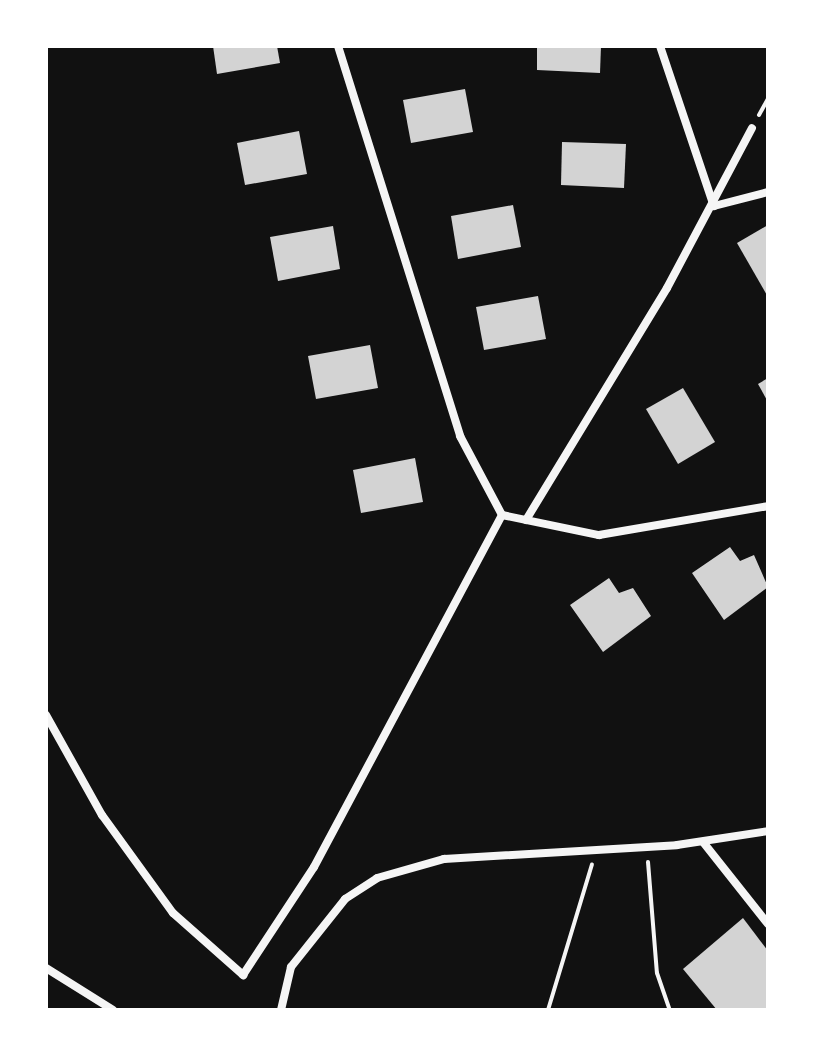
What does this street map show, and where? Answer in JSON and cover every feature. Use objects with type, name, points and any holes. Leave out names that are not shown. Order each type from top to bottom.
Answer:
[{"type":"street","points":[[338,46],[460,436],[502,515]]},
{"type":"street","points":[[660,46],[714,206]]},
{"type":"street","points":[[526,520],[714,206],[752,128]]},
{"type":"street","points":[[714,206],[768,192]]},
{"type":"street","points":[[502,515],[599,535],[768,506]]},
{"type":"street","points":[[46,715],[102,815],[173,913],[243,975],[314,867],[502,515]]},
{"type":"street","points":[[281,1010],[291,967],[345,899],[377,878],[444,859],[647,847],[768,831]]},
{"type":"street","points":[[703,842],[768,924]]},
{"type":"street","points":[[46,968],[113,1010]]},
{"type":"path","points":[[647,847],[657,973],[670,1010]]},
{"type":"path","points":[[548,1010],[597,851]]},
{"type":"building","points":[[213,46],[277,46],[280,63],[217,74]]},
{"type":"building","points":[[537,46],[601,46],[600,73],[537,70]]},
{"type":"building","points":[[465,89],[473,132],[411,143],[403,100]]},
{"type":"building","points":[[299,131],[307,174],[245,185],[237,143]]},
{"type":"building","points":[[562,142],[626,144],[624,188],[561,185]]},
{"type":"building","points":[[513,205],[521,247],[458,259],[451,216]]},
{"type":"building","points":[[768,225],[768,297],[737,243]]},
{"type":"building","points":[[333,226],[340,269],[278,281],[270,237]]},
{"type":"building","points":[[538,296],[546,339],[484,350],[476,307]]},
{"type":"building","points":[[370,345],[378,388],[316,399],[308,356]]},
{"type":"building","points":[[768,378],[768,402],[758,384]]},
{"type":"building","points":[[683,388],[715,442],[678,464],[646,409]]},
{"type":"building","points":[[415,458],[423,502],[361,513],[353,470]]},
{"type":"building","points":[[730,547],[740,561],[754,555],[768,587],[724,620],[692,573]]},
{"type":"building","points":[[609,578],[619,593],[633,588],[651,616],[603,652],[570,605]]},
{"type":"building","points":[[743,918],[768,951],[768,1010],[717,1010],[683,969]]}]
